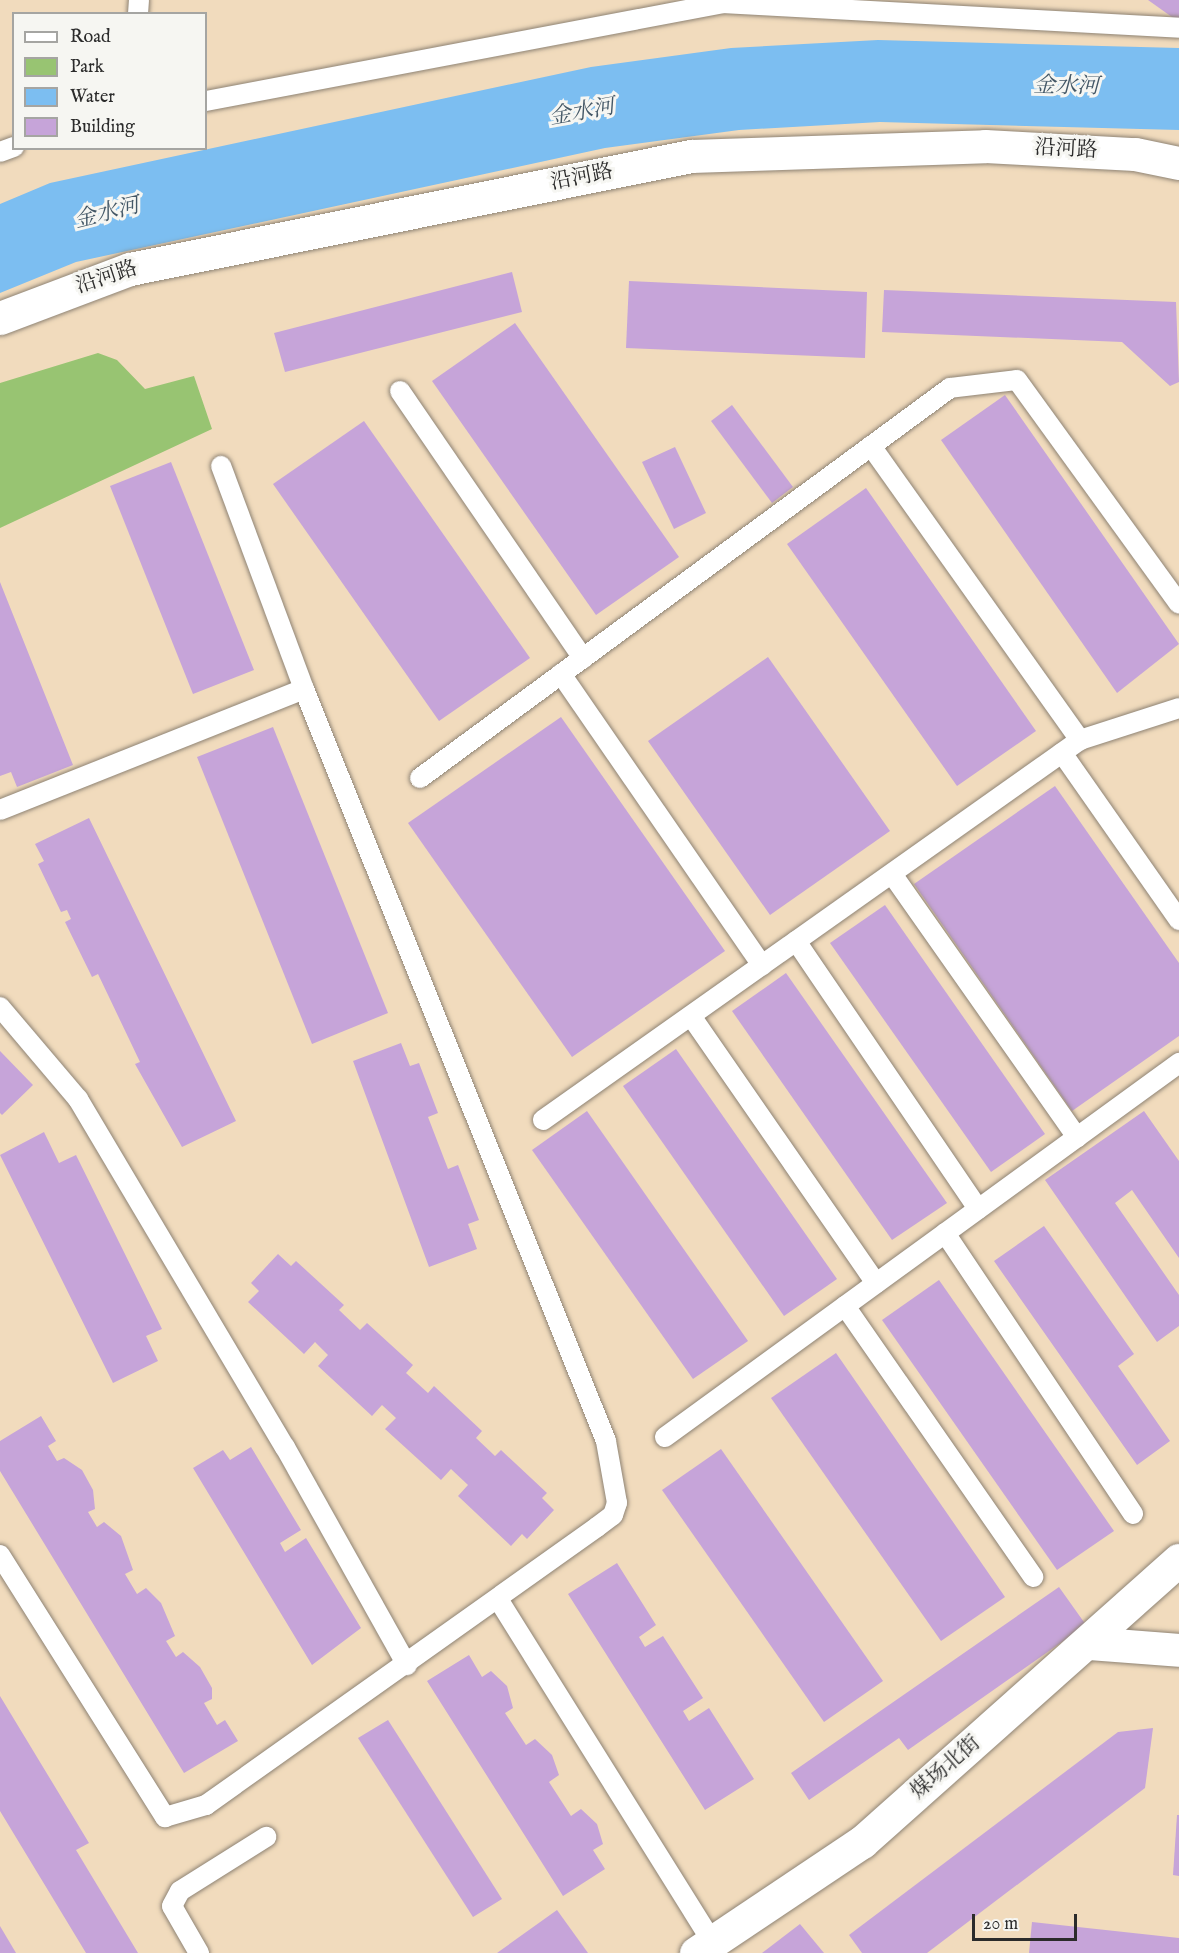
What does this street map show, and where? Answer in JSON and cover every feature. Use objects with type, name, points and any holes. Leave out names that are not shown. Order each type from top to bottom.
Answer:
[{"type":"street","name":"沿河路","points":[[0,318],[130,268],[691,156],[985,146],[1135,154],[1179,163]]},
{"type":"street","name":"煤场北街","points":[[704,1948],[862,1842],[1179,1560]]},
{"type":"street","points":[[1089,1642],[1179,1650]]},
{"type":"lane","points":[[207,101],[723,3],[1179,28]]},
{"type":"lane","points":[[420,778],[950,388],[1017,380],[1179,604]]},
{"type":"lane","points":[[400,391],[583,658]]},
{"type":"lane","points":[[871,446],[1080,740]]},
{"type":"lane","points":[[0,1555],[165,1817],[206,1805],[407,1665],[613,1515],[617,1503],[606,1441],[304,688],[221,466]]},
{"type":"lane","points":[[561,674],[762,965]]},
{"type":"lane","points":[[0,810],[304,688]]},
{"type":"lane","points":[[543,1120],[1080,740],[1179,708]]},
{"type":"lane","points":[[1062,753],[1179,920]]},
{"type":"lane","points":[[892,874],[1077,1137]]},
{"type":"lane","points":[[796,942],[978,1209]]},
{"type":"lane","points":[[0,1007],[78,1099],[407,1665]]},
{"type":"lane","points":[[691,1016],[876,1283]]},
{"type":"lane","points":[[665,1437],[1179,1063]]},
{"type":"lane","points":[[945,1233],[1133,1514]]},
{"type":"lane","points":[[845,1306],[1033,1577]]},
{"type":"lane","points":[[498,1599],[704,1948]]},
{"type":"lane","points":[[199,1953],[172,1906],[180,1891],[266,1836]]},
{"type":"green space","points":[[98,353],[117,360],[145,389],[194,376],[212,429],[0,528],[0,383]]},
{"type":"water","name":"金水河","points":[[878,40],[1179,48],[1179,130],[880,122],[739,130],[605,148],[76,262],[0,293],[0,204],[50,183],[591,67],[731,48]]},
{"type":"building","points":[[1148,0],[1179,0],[1179,22]]},
{"type":"building","points":[[512,272],[522,312],[285,372],[274,333]]},
{"type":"building","points":[[629,281],[867,292],[865,358],[626,348]]},
{"type":"building","points":[[884,290],[1176,302],[1179,382],[1170,386],[1122,342],[882,332]]},
{"type":"building","points":[[515,323],[679,557],[596,615],[432,381]]},
{"type":"building","points":[[1005,395],[1179,644],[1117,693],[941,440]]},
{"type":"building","points":[[732,405],[793,487],[772,503],[711,421]]},
{"type":"building","points":[[364,421],[530,658],[439,721],[273,484]]},
{"type":"building","points":[[675,447],[706,513],[674,529],[642,462]]},
{"type":"building","points":[[171,462],[254,670],[193,694],[110,486]]},
{"type":"building","points":[[866,488],[1036,731],[957,786],[787,544]]},
{"type":"building","points":[[0,582],[73,765],[17,787],[11,772],[0,776]]},
{"type":"building","points":[[768,657],[890,831],[770,915],[648,741]]},
{"type":"building","points":[[561,717],[725,951],[572,1057],[408,823]]},
{"type":"building","points":[[273,727],[388,1013],[312,1044],[197,757]]},
{"type":"building","points":[[1055,786],[1179,963],[1179,1036],[1072,1111],[914,884]]},
{"type":"building","points":[[89,818],[236,1121],[182,1147],[135,1064],[140,1062],[98,974],[92,977],[65,922],[71,919],[67,910],[61,912],[38,864],[44,861],[35,844]]},
{"type":"building","points":[[885,905],[1045,1134],[991,1172],[830,943]]},
{"type":"building","points":[[786,973],[947,1203],[892,1240],[732,1011]]},
{"type":"building","points":[[401,1043],[410,1066],[419,1063],[438,1113],[428,1117],[448,1169],[458,1165],[479,1220],[468,1224],[477,1249],[429,1267],[353,1061]]},
{"type":"building","points":[[676,1049],[837,1279],[784,1316],[623,1086]]},
{"type":"building","points":[[0,1051],[33,1085],[2,1115],[0,1113]]},
{"type":"building","points":[[587,1111],[748,1341],[693,1379],[532,1150]]},
{"type":"building","points":[[1144,1111],[1179,1161],[1179,1258],[1132,1190],[1115,1203],[1179,1295],[1179,1326],[1157,1342],[1045,1180]]},
{"type":"building","points":[[44,1132],[59,1163],[76,1155],[162,1329],[146,1336],[158,1361],[113,1383],[0,1155]]},
{"type":"building","points":[[1044,1226],[1134,1354],[1118,1366],[1170,1441],[1137,1465],[994,1261]]},
{"type":"building","points":[[278,1254],[291,1266],[296,1261],[344,1305],[339,1310],[360,1330],[367,1323],[413,1365],[406,1373],[428,1393],[434,1386],[482,1431],[476,1438],[495,1456],[501,1450],[547,1493],[542,1498],[554,1510],[527,1539],[522,1534],[511,1546],[458,1496],[468,1485],[451,1469],[441,1480],[385,1429],[396,1418],[382,1405],[372,1416],[318,1366],[328,1355],[315,1342],[304,1354],[248,1302],[259,1291],[251,1283]]},
{"type":"building","points":[[939,1280],[1114,1531],[1057,1570],[882,1320]]},
{"type":"building","points":[[836,1353],[1005,1597],[941,1641],[771,1398]]},
{"type":"building","points":[[41,1416],[56,1441],[48,1446],[57,1461],[64,1458],[82,1470],[93,1490],[95,1509],[88,1512],[97,1527],[104,1522],[121,1536],[133,1570],[125,1574],[137,1594],[146,1588],[161,1603],[175,1636],[166,1641],[176,1657],[183,1652],[200,1667],[212,1688],[212,1699],[204,1703],[217,1725],[225,1720],[238,1741],[184,1773],[0,1471],[0,1441]]},
{"type":"building","points":[[251,1447],[301,1530],[280,1543],[285,1552],[306,1538],[361,1628],[312,1665],[193,1468],[223,1450],[230,1460]]},
{"type":"building","points":[[721,1449],[883,1681],[824,1722],[662,1490]]},
{"type":"building","points":[[617,1563],[656,1625],[639,1637],[645,1647],[663,1636],[703,1698],[683,1711],[689,1721],[709,1708],[754,1779],[705,1810],[568,1594]]},
{"type":"building","points":[[1059,1587],[1086,1625],[908,1750],[899,1738],[809,1800],[791,1773]]},
{"type":"building","points":[[469,1655],[482,1677],[491,1671],[507,1686],[513,1708],[505,1713],[526,1745],[535,1739],[552,1755],[559,1775],[549,1782],[571,1816],[581,1809],[597,1824],[603,1844],[593,1850],[605,1869],[563,1896],[427,1681]]},
{"type":"building","points":[[0,1696],[89,1843],[76,1850],[138,1953],[86,1953],[0,1811]]},
{"type":"building","points":[[388,1720],[502,1899],[473,1917],[358,1738]]},
{"type":"building","points":[[1153,1728],[1145,1788],[927,1953],[862,1953],[849,1935],[1118,1732]]},
{"type":"building","points":[[1177,1815],[1179,1815],[1179,1876],[1173,1875]]},
{"type":"building","points":[[557,1910],[588,1953],[497,1953]]},
{"type":"building","points":[[1032,1922],[1179,1938],[1179,1953],[1029,1953]]},
{"type":"building","points":[[800,1924],[824,1953],[762,1953]]},
{"type":"building","points":[[0,1926],[16,1953],[0,1953]]}]
